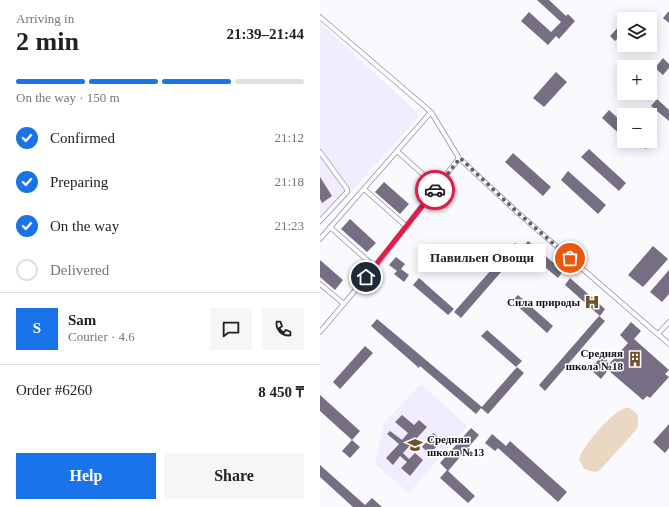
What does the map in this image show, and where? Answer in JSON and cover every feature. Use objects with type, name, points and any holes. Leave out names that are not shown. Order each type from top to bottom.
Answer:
[{"type":"street","points":[[320,17],[431,112],[460,158],[517,212],[669,344]]},
{"type":"street","points":[[320,239],[431,112]]},
{"type":"street","points":[[397,151],[437,188]]},
{"type":"street","points":[[320,152],[347,189],[347,192],[320,221]]},
{"type":"street","points":[[320,332],[375,267],[460,158]]},
{"type":"street","points":[[364,189],[407,227]]},
{"type":"street","points":[[330,227],[375,267]]},
{"type":"street","points":[[320,284],[344,304]]},
{"type":"street","points":[[658,334],[669,322]]},
{"type":"shaded area","points":[[320,23],[420,115],[320,227]]},
{"type":"shaded area","name":"Средняя школа №13","points":[[421,384],[467,426],[409,493],[375,464],[384,423]]},
{"type":"shaded area","points":[[625,408],[630,408],[638,415],[638,425],[636,430],[599,471],[594,472],[584,469],[579,459],[585,447],[598,430],[613,416]]},
{"type":"building","points":[[537,0],[549,0],[566,16],[568,14],[575,21],[559,39],[556,36],[548,45],[521,21],[529,12],[551,32],[561,22]]},
{"type":"building","points":[[669,11],[669,23],[663,18]]},
{"type":"building","points":[[617,28],[617,39],[615,41],[610,36]]},
{"type":"building","points":[[663,58],[669,64],[669,68],[663,75],[657,70],[657,66]]},
{"type":"building","points":[[556,72],[567,82],[544,107],[533,98]]},
{"type":"building","points":[[657,99],[669,110],[669,121],[657,111],[657,108],[651,106]]},
{"type":"building","points":[[609,110],[617,117],[617,132],[602,118]]},
{"type":"building","points":[[589,149],[626,183],[619,191],[581,157]]},
{"type":"building","points":[[513,153],[551,187],[543,196],[505,162]]},
{"type":"building","points":[[568,171],[606,205],[598,214],[561,180]]},
{"type":"building","points":[[320,177],[332,196],[322,203],[320,199]]},
{"type":"building","points":[[384,182],[409,204],[400,214],[375,192]]},
{"type":"building","points":[[350,219],[376,243],[367,252],[341,229]]},
{"type":"building","points":[[528,241],[563,271],[558,278],[522,248]]},
{"type":"building","points":[[515,243],[522,248],[461,318],[454,312]]},
{"type":"building","points":[[653,246],[668,259],[643,287],[628,275]]},
{"type":"building","points":[[396,257],[405,264],[401,269],[409,275],[404,282],[394,274],[397,271],[389,265]]},
{"type":"building","points":[[320,260],[343,280],[335,290],[320,277]]},
{"type":"building","points":[[669,270],[669,294],[662,302],[650,292]]},
{"type":"building","points":[[419,278],[454,309],[448,315],[413,285]]},
{"type":"building","points":[[570,278],[605,309],[600,316],[565,285]]},
{"type":"building","points":[[518,295],[553,326],[547,333],[512,301]]},
{"type":"building","points":[[599,316],[605,321],[545,391],[539,385]]},
{"type":"building","points":[[377,319],[482,407],[476,414],[420,366],[419,368],[371,326]]},
{"type":"building","name":"Средняя школа №18","points":[[631,322],[641,331],[634,339],[669,370],[665,374],[669,377],[650,398],[647,396],[643,400],[608,370],[601,379],[590,369],[602,356],[610,363],[628,343],[620,335]]},
{"type":"building","points":[[487,330],[522,361],[516,367],[481,336]]},
{"type":"building","points":[[365,346],[373,353],[340,389],[333,382]]},
{"type":"building","points":[[517,367],[524,373],[488,414],[481,408]]},
{"type":"building","points":[[320,395],[360,431],[352,440],[320,411]]},
{"type":"building","points":[[402,415],[414,425],[419,420],[427,427],[403,453],[409,459],[415,453],[423,460],[410,476],[401,468],[407,462],[400,456],[393,465],[386,458],[399,444],[387,434],[390,431],[402,440],[408,433],[395,422]]},
{"type":"building","points":[[669,424],[669,448],[665,453],[653,442]]},
{"type":"building","points":[[471,428],[479,435],[448,471],[440,463]]},
{"type":"building","points":[[433,433],[442,440],[430,454],[422,447]]},
{"type":"building","points":[[492,434],[506,446],[510,441],[567,492],[558,502],[498,448],[495,451],[485,443]]},
{"type":"building","points":[[352,440],[360,447],[350,458],[342,451]]},
{"type":"building","points":[[320,465],[365,505],[372,498],[382,507],[353,507],[320,477]]},
{"type":"building","points":[[447,470],[475,496],[468,503],[440,478]]},
{"type":"way so far","points":[[435,190],[460,158],[517,212],[570,258]]},
{"type":"place","name":"Павильен Овощи","points":[[570,258]]},
{"type":"place","name":"Сила природы","points":[[592,302]]},
{"type":"place","name":"Средняя школа №18","points":[[635,359]]},
{"type":"place","name":"Средняя школа №13","points":[[415,445]]},
{"type":"route","points":[[366,277],[435,190]]}]
